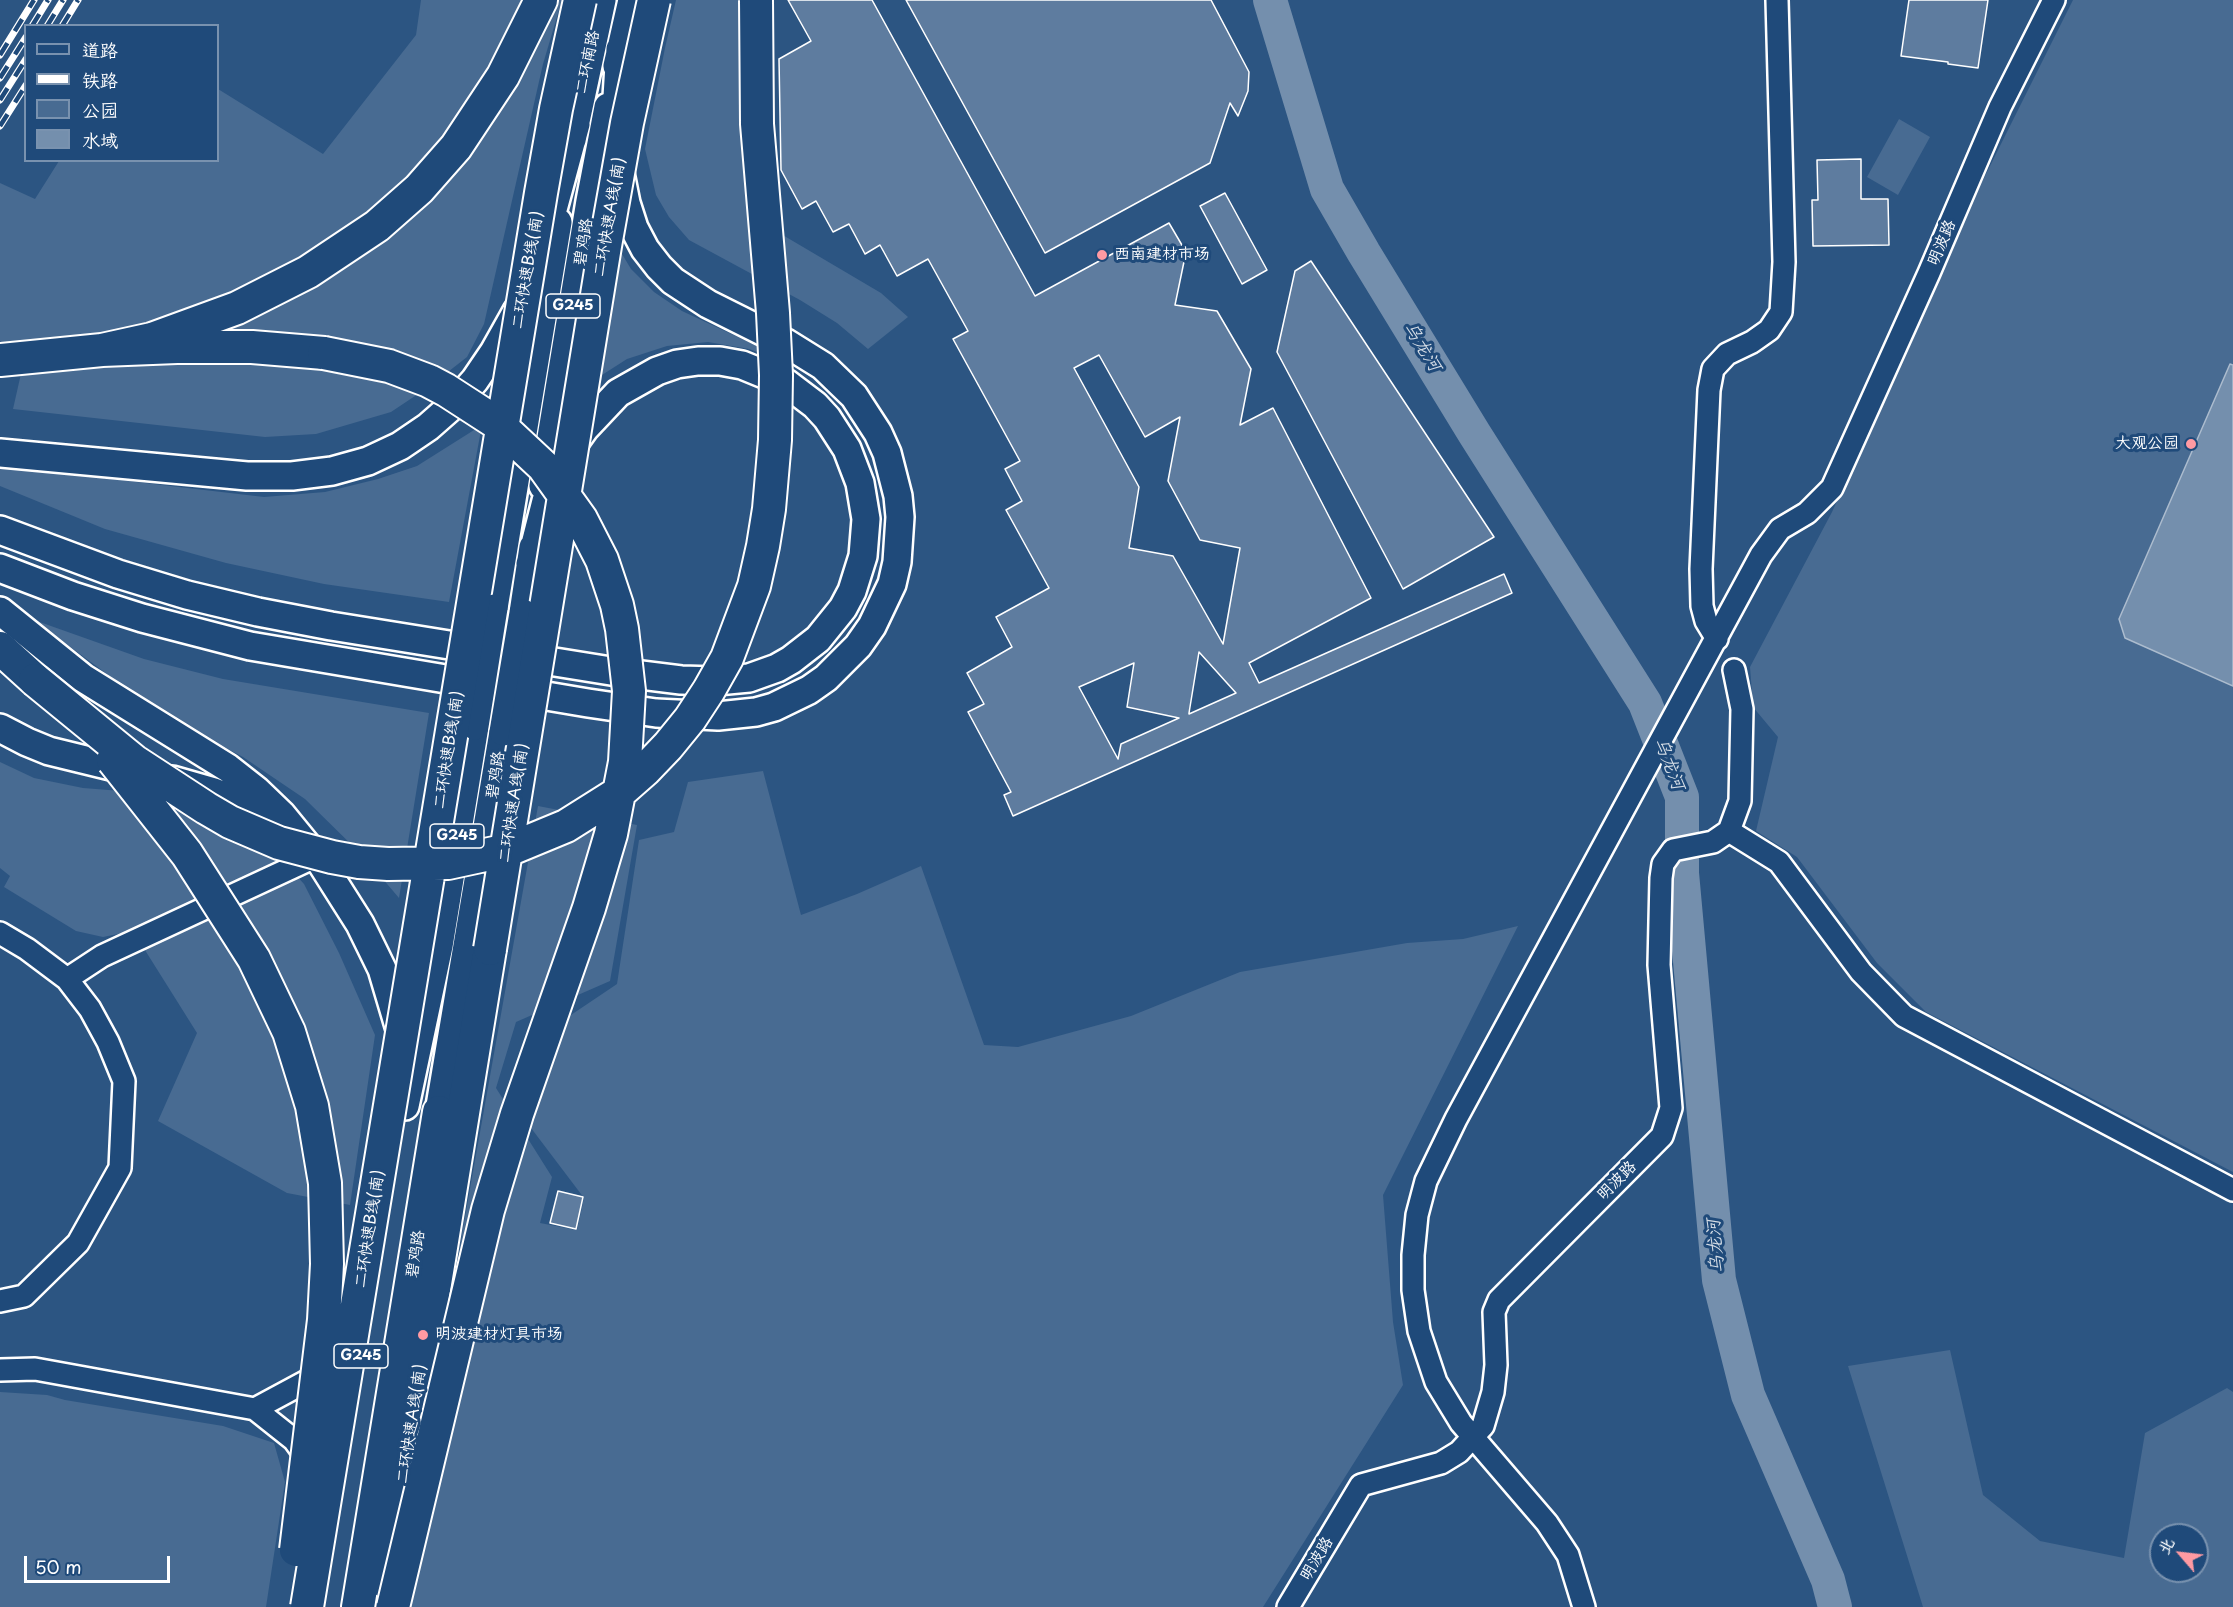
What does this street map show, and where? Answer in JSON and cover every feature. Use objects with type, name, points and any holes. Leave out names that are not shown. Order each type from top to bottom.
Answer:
[{"type":"highway","points":[[102,350],[172,333],[237,308],[308,272],[377,226],[419,189],[461,139],[503,76],[541,0]]},
{"type":"highway","name":"二环快速B线(南)","points":[[307,1607],[539,203],[556,109],[580,0]]},
{"type":"highway","name":"二环快速A线(南)","points":[[382,1607],[605,246],[627,123],[654,0]]},
{"type":"highway","points":[[0,648],[35,680],[134,761],[206,808],[230,822],[279,843],[332,858],[388,864],[448,863],[478,858],[508,850],[566,826],[620,792],[668,746],[690,719],[709,690],[727,658],[742,623],[754,586],[765,537],[773,474],[776,375],[758,124],[756,0]]},
{"type":"highway","points":[[0,360],[102,350],[203,346],[301,350],[369,361],[429,381],[497,423],[528,451],[556,483],[592,539],[610,582],[625,646],[629,691],[625,762],[615,816],[589,908],[521,1103],[488,1210],[393,1607]]},
{"type":"highway","points":[[35,680],[121,770],[199,870],[267,983],[289,1032],[306,1081],[325,1183],[327,1264],[324,1320],[289,1607]]},
{"type":"highway","name":"碧鸡路","points":[[321,1607],[405,1106]]},
{"type":"highway","name":"碧鸡路","points":[[358,1607],[439,1112]]},
{"type":"main road","name":"二环南路","points":[[576,124],[602,0]]},
{"type":"main road","name":"二环南路","points":[[620,49],[632,0]]},
{"type":"main road","points":[[0,568],[125,613],[250,646],[634,710],[718,716],[756,712],[792,699],[826,678],[858,646],[872,626],[892,584],[899,551],[900,517],[898,496],[887,453],[878,433],[854,396],[823,366],[786,343],[690,294],[673,281],[645,249],[634,228],[620,173],[617,138],[620,49]]},
{"type":"main road","name":"碧鸡路","points":[[439,1112],[590,201],[620,49]]},
{"type":"main road","points":[[0,453],[247,476],[292,476],[332,471],[359,463],[400,446],[428,428],[453,405],[475,380],[511,322],[526,291],[546,236],[576,124]]},
{"type":"main road","name":"碧鸡路","points":[[405,1106],[440,939],[576,124]]},
{"type":"main road","points":[[0,530],[118,574],[187,595],[258,612],[628,674],[681,680],[717,681],[749,678],[763,674],[791,660],[818,639],[843,608],[852,591],[863,556],[866,519],[860,483],[847,449],[827,418],[815,405],[786,383],[764,372],[720,361],[677,364],[657,370],[618,393],[585,428],[566,457],[546,501],[530,564]]},
{"type":"main road","points":[[0,611],[90,682],[199,749],[242,779],[282,815],[313,851],[336,883],[360,924],[390,992],[406,1061],[405,1106]]},
{"type":"main road","points":[[0,728],[27,742],[71,758],[214,792],[262,814],[313,851]]},
{"type":"street","points":[[1584,1607],[1568,1555],[1547,1523],[1461,1423],[1436,1382],[1419,1331],[1413,1290],[1413,1255],[1420,1204],[1426,1181],[1451,1128],[1717,639],[1706,621],[1701,569],[1709,390],[1713,369],[1727,354],[1752,342],[1769,330],[1781,312],[1784,262],[1777,0]]},
{"type":"street","name":"明波路","points":[[1717,639],[1761,555],[1780,529],[1806,513],[1832,488],[1929,273],[2000,107],[2054,0]]},
{"type":"street","points":[[1734,670],[1742,710],[1740,801],[1721,837],[1779,862],[1861,972],[1904,1016],[2233,1190]]},
{"type":"street","name":"明波路","points":[[1288,1607],[1361,1485],[1441,1463],[1459,1452],[1483,1426],[1496,1365],[1494,1312],[1500,1300],[1662,1136],[1671,1108],[1659,965],[1663,864],[1673,850],[1721,837]]},
{"type":"street","points":[[67,979],[102,956],[313,851]]},
{"type":"street","points":[[0,933],[27,949],[67,979],[90,1009],[108,1042],[124,1081],[120,1168],[78,1243],[24,1296],[0,1301]]},
{"type":"street","points":[[255,1410],[307,1381],[365,1336]]},
{"type":"street","points":[[0,1370],[35,1369],[255,1410],[294,1440],[338,1499]]},
{"type":"green space","points":[[421,0],[562,0],[543,64],[484,324],[467,357],[430,386],[391,412],[316,434],[265,437],[13,409],[25,356],[0,341],[0,183],[35,199],[58,162],[219,162],[219,90],[323,154],[416,35]]},
{"type":"green space","points":[[676,0],[770,0],[769,103],[781,234],[881,293],[908,317],[868,349],[837,323],[800,300],[689,240],[669,217],[656,195],[645,149]]},
{"type":"green space","points":[[2073,0],[2233,0],[2233,1172],[1926,1012],[1877,963],[1797,857],[1756,831],[1778,737],[1753,707],[1750,667],[1832,512],[1891,384],[1934,278]]},
{"type":"green space","points":[[1899,119],[1930,137],[1898,195],[1867,177]]},
{"type":"green space","points":[[616,244],[631,269],[654,292],[682,311],[770,352],[768,356],[749,349],[708,342],[667,346],[627,359],[591,382]]},
{"type":"green space","points":[[482,425],[449,602],[324,584],[226,563],[105,529],[0,486],[0,466],[264,497],[325,492],[378,479],[417,466]]},
{"type":"green space","points":[[34,620],[144,659],[223,679],[429,713],[399,898],[365,858],[305,799],[243,757],[184,726],[138,697]]},
{"type":"green space","points":[[0,762],[34,778],[83,788],[172,795],[268,845],[304,884],[339,953],[375,1035],[350,1205],[287,1193],[158,1121],[197,1033],[133,931],[103,937],[76,931],[4,887],[10,876],[0,868]]},
{"type":"green space","points":[[763,771],[801,915],[921,866],[984,1045],[1018,1047],[1131,1016],[1240,972],[1407,943],[1463,939],[1518,926],[1383,1195],[1393,1322],[1403,1385],[1263,1607],[403,1607],[463,1228],[538,806],[637,825],[610,981],[516,1022],[496,1088],[552,1177],[540,1223],[577,1230],[584,1198],[528,1124],[562,1021],[617,984],[639,840],[674,832],[688,782]]},
{"type":"green space","points":[[1950,1350],[1983,1495],[2040,1541],[2124,1558],[2145,1433],[2227,1388],[2233,1392],[2233,1607],[1923,1607],[1848,1366]]},
{"type":"green space","points":[[0,1392],[47,1395],[65,1400],[223,1426],[274,1443],[285,1482],[266,1607],[0,1607]]},
{"type":"water","points":[[2230,364],[2233,365],[2233,686],[2125,638],[2119,619]]},
{"type":"building","points":[[788,0],[872,0],[1035,296],[1169,223],[1186,252],[1175,305],[1217,311],[1251,369],[1240,425],[1273,408],[1371,598],[1249,663],[1259,683],[1504,574],[1512,593],[1013,816],[1004,795],[1011,792],[968,712],[984,704],[967,673],[1012,647],[996,617],[1049,588],[1006,510],[1022,501],[1005,469],[1020,461],[953,339],[968,331],[928,259],[897,276],[880,245],[865,254],[849,224],[833,232],[816,201],[802,209],[781,170],[779,59],[811,41]],"holes":[[[1099,355],[1145,437],[1180,417],[1168,481],[1200,540],[1240,548],[1223,644],[1173,556],[1129,548],[1139,487],[1074,368]],[[1199,652],[1236,693],[1189,714]],[[1134,663],[1127,707],[1179,718],[1121,744],[1118,759],[1079,687]]]},
{"type":"building","points":[[906,0],[1211,0],[1249,72],[1248,91],[1238,116],[1230,103],[1210,163],[1045,253]]},
{"type":"building","points":[[1909,0],[1988,0],[1978,68],[1901,56]]},
{"type":"building","points":[[1861,159],[1861,199],[1888,199],[1889,245],[1813,246],[1812,200],[1818,200],[1817,160]]},
{"type":"building","points":[[1225,193],[1267,270],[1242,284],[1200,206]]},
{"type":"building","points":[[1311,261],[1494,537],[1403,589],[1277,352],[1295,271]]},
{"type":"building","points":[[558,1191],[583,1197],[576,1229],[550,1223]]},
{"type":"waterway","name":"乌龙河","points":[[1270,0],[1327,189],[1474,433],[1645,703],[1682,797],[1682,873],[1719,1280],[1748,1395],[1828,1580],[1835,1607]]},
{"type":"railway","points":[[0,55],[34,0]]},
{"type":"railway","points":[[33,24],[48,0]]},
{"type":"railway","points":[[48,24],[63,0]]},
{"type":"railway","points":[[63,24],[78,0]]},
{"type":"railway","points":[[0,78],[24,40]]},
{"type":"railway","points":[[0,100],[24,62]]},
{"type":"railway","points":[[0,126],[24,88]]},
{"type":"place","name":"西南建材市场","points":[[1102,255]]},
{"type":"place","name":"大观公园","points":[[2191,444]]},
{"type":"place","name":"明波建材灯具市场","points":[[423,1335]]}]
